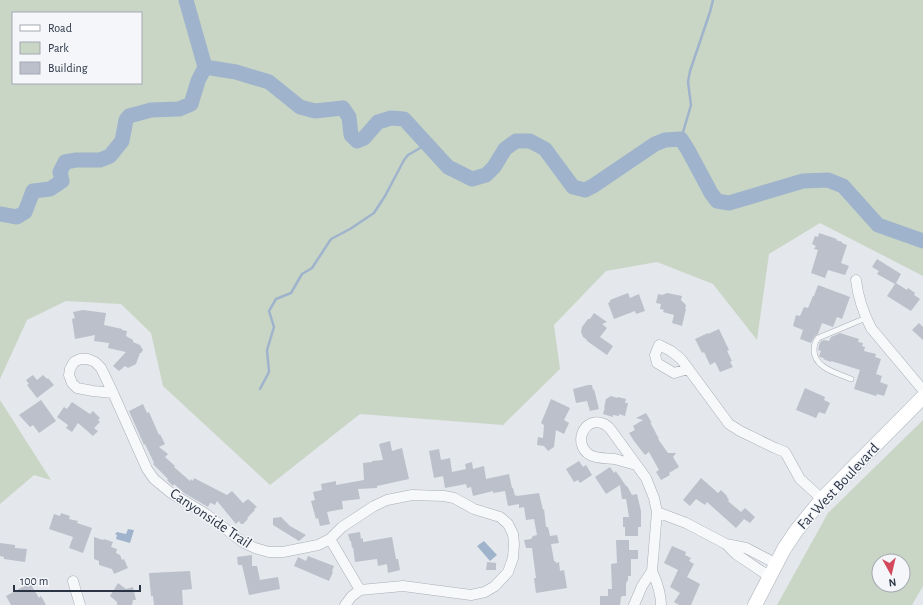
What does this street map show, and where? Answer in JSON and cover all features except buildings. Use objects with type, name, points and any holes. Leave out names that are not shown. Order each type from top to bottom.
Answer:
[{"type":"street","points":[[856,280],[858,295],[871,328],[923,390]]},
{"type":"street","points":[[688,369],[729,424],[740,431],[785,452],[800,479],[822,499]]},
{"type":"street","name":"Canyonside Trail","points":[[113,394],[147,469],[154,479],[171,493],[206,514],[244,543],[269,552],[283,552],[318,545],[330,539]]},
{"type":"street","name":"Far West Boulevard","points":[[755,605],[784,549],[796,531],[822,499],[923,397]]},
{"type":"street","points":[[634,605],[642,586],[652,571],[657,512],[654,498],[646,478],[605,424],[598,422],[590,423],[584,429],[581,435],[582,445],[586,452],[592,456],[615,459],[636,465]]},
{"type":"street","points":[[345,605],[352,596],[360,590],[403,586],[471,595],[485,592],[495,586],[508,572],[514,558],[513,534],[508,524],[500,517],[474,509],[454,498],[444,496],[412,495],[387,500],[374,506],[342,527],[330,539],[360,590]]},
{"type":"street","points":[[657,512],[686,523],[726,544],[746,548],[773,571]]},
{"type":"street","points":[[726,544],[736,554],[773,571]]},
{"type":"street","points":[[652,571],[657,581],[661,596],[661,605]]},
{"type":"street","points":[[72,581],[80,605]]},
{"type":"lane","points":[[851,379],[824,368],[816,360],[815,342],[818,338],[866,318]]},
{"type":"green space","points":[[0,0],[923,0],[923,276],[820,223],[769,254],[757,340],[713,284],[657,262],[606,271],[554,325],[560,369],[503,425],[360,414],[270,485],[163,386],[151,333],[121,304],[66,301],[27,320],[0,379]]},
{"type":"green space","points":[[0,400],[51,480],[34,475],[0,504]]},
{"type":"green space","points":[[923,420],[923,586],[912,605],[777,605],[828,513]]},
{"type":"water","points":[[128,529],[134,530],[130,543],[116,539],[117,535],[115,534],[117,532],[126,534]]},
{"type":"water","points":[[484,541],[497,555],[490,561],[477,546]]},
{"type":"waterway","points":[[186,0],[205,67]]},
{"type":"waterway","points":[[681,139],[691,105],[688,82],[690,71],[713,0]]},
{"type":"waterway","points":[[0,214],[17,217],[25,212],[33,191],[50,189],[62,181],[60,172],[65,162],[76,160],[100,160],[110,156],[122,141],[126,120],[129,116],[151,110],[179,109],[191,104],[198,81],[205,67],[236,72],[269,82],[300,107],[315,111],[343,108],[349,117],[351,135],[357,141],[364,138],[378,122],[391,118],[404,119],[448,167],[472,179],[486,175],[494,167],[505,149],[516,141],[530,141],[545,149],[573,187],[585,190],[655,144],[665,140],[681,139],[717,201],[729,203],[803,181],[828,180],[843,186],[878,225],[923,241]]},
{"type":"waterway","points":[[260,389],[269,372],[267,350],[274,327],[269,311],[276,299],[291,293],[302,274],[312,268],[331,239],[350,229],[374,213],[404,160],[408,155],[427,144]]}]
